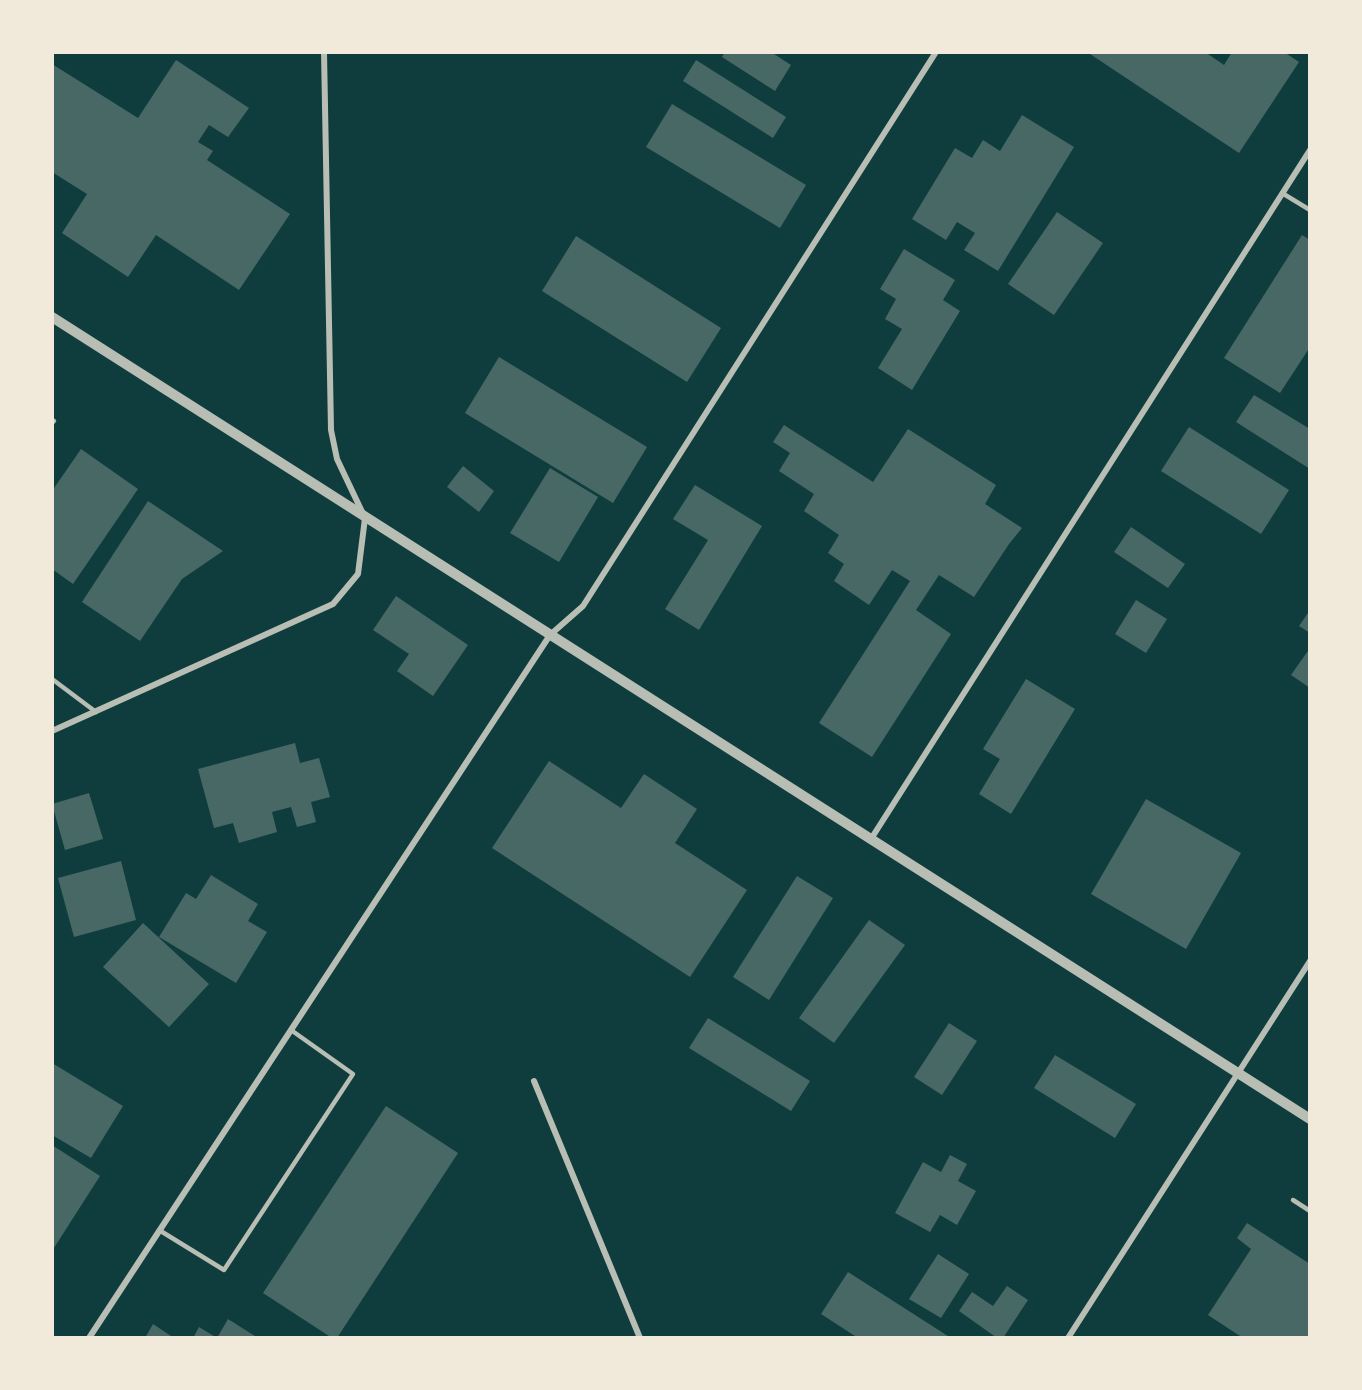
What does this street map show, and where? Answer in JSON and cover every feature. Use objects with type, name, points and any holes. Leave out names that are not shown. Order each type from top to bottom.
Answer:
[{"type":"street","points":[[52,731],[333,604],[358,574],[365,518],[337,459],[331,430],[324,52]]},
{"type":"street","points":[[89,1338],[550,635],[583,606],[936,52]]},
{"type":"street","points":[[870,840],[1310,150]]},
{"type":"street","points":[[52,317],[1310,1119]]},
{"type":"street","points":[[1068,1338],[1310,961]]},
{"type":"street","points":[[534,1081],[640,1338]]},
{"type":"lane","points":[[1282,193],[1310,210]]},
{"type":"lane","points":[[52,679],[96,711]]},
{"type":"lane","points":[[159,1230],[224,1270],[347,1084],[353,1074],[291,1030]]},
{"type":"lane","points":[[1293,1200],[1310,1211]]},
{"type":"building","points":[[725,52],[771,52],[791,65],[775,91],[722,57]]},
{"type":"building","points":[[1087,52],[1205,52],[1224,65],[1232,52],[1284,52],[1299,62],[1239,153]]},
{"type":"building","points":[[176,60],[249,108],[228,137],[209,125],[198,142],[213,151],[207,160],[290,214],[239,290],[156,235],[128,277],[62,233],[87,194],[52,172],[52,64],[138,118]]},
{"type":"building","points":[[696,60],[786,117],[773,138],[683,81]]},
{"type":"building","points":[[672,104],[806,185],[780,228],[646,147]]},
{"type":"building","points":[[1022,115],[1074,147],[998,271],[964,250],[975,233],[957,222],[946,240],[912,219],[955,148],[972,158],[983,140],[1000,151]]},
{"type":"building","points":[[1057,212],[1103,243],[1054,315],[1008,284]]},
{"type":"building","points":[[1302,235],[1310,240],[1310,347],[1280,393],[1224,358]]},
{"type":"building","points":[[576,236],[721,328],[687,382],[542,291]]},
{"type":"building","points":[[904,249],[955,280],[943,300],[960,311],[912,390],[878,368],[902,329],[885,319],[896,299],[880,289]]},
{"type":"building","points":[[499,357],[647,447],[613,503],[465,413]]},
{"type":"building","points":[[1254,395],[1310,429],[1310,469],[1236,422]]},
{"type":"building","points":[[784,425],[873,482],[908,429],[996,485],[985,504],[1022,528],[974,597],[939,575],[916,610],[951,634],[872,757],[819,723],[910,581],[892,570],[869,605],[834,581],[844,564],[828,553],[839,535],[804,511],[814,494],[779,471],[790,453],[773,442]]},
{"type":"building","points":[[1189,427],[1289,490],[1261,534],[1161,471]]},
{"type":"building","points":[[81,449],[138,489],[73,584],[52,569],[52,491]]},
{"type":"building","points":[[463,466],[494,491],[479,512],[447,487]]},
{"type":"building","points":[[550,468],[598,497],[559,562],[510,533]]},
{"type":"building","points":[[695,485],[762,526],[699,630],[665,609],[708,540],[673,519]]},
{"type":"building","points":[[148,501],[223,551],[182,579],[140,641],[82,602]]},
{"type":"building","points":[[1131,527],[1185,564],[1168,588],[1114,552]]},
{"type":"building","points":[[396,596],[468,645],[433,696],[397,671],[409,654],[373,630]]},
{"type":"building","points":[[1136,600],[1167,619],[1146,653],[1115,634]]},
{"type":"building","points":[[1310,610],[1310,633],[1299,626]]},
{"type":"building","points":[[1310,648],[1310,688],[1291,675]]},
{"type":"building","points":[[1026,679],[1075,709],[1011,814],[979,794],[1000,759],[983,749]]},
{"type":"building","points":[[295,743],[300,763],[319,758],[330,797],[311,802],[316,822],[297,827],[291,807],[272,812],[277,832],[239,843],[233,823],[214,828],[198,769]]},
{"type":"building","points":[[549,761],[621,808],[644,774],[697,809],[675,843],[747,890],[690,977],[492,848]]},
{"type":"building","points":[[89,793],[103,839],[65,850],[52,804]]},
{"type":"building","points":[[1146,799],[1241,853],[1186,949],[1091,894]]},
{"type":"building","points":[[121,861],[136,920],[74,937],[58,878]]},
{"type":"building","points":[[211,875],[258,904],[248,921],[267,932],[236,983],[159,937],[186,893],[196,899]]},
{"type":"building","points":[[797,876],[833,898],[769,1000],[733,977]]},
{"type":"building","points":[[869,920],[905,945],[834,1043],[799,1018]]},
{"type":"building","points":[[143,923],[209,984],[169,1027],[103,967]]},
{"type":"building","points":[[708,1018],[810,1081],[791,1111],[689,1048]]},
{"type":"building","points":[[949,1023],[977,1041],[942,1095],[914,1077]]},
{"type":"building","points":[[1055,1055],[1136,1104],[1115,1138],[1034,1088]]},
{"type":"building","points":[[52,1063],[123,1106],[91,1158],[52,1135]]},
{"type":"building","points":[[386,1106],[458,1153],[337,1338],[332,1338],[263,1293]]},
{"type":"building","points":[[52,1145],[100,1176],[52,1251]]},
{"type":"building","points":[[950,1155],[967,1164],[958,1181],[976,1191],[957,1225],[940,1215],[930,1232],[895,1213],[923,1162],[941,1172]]},
{"type":"building","points":[[1247,1223],[1310,1264],[1310,1338],[1243,1338],[1208,1315],[1251,1249],[1237,1238]]},
{"type":"building","points":[[938,1254],[969,1274],[941,1318],[909,1299]]},
{"type":"building","points":[[848,1272],[951,1338],[858,1338],[821,1314]]},
{"type":"building","points":[[1007,1286],[1028,1300],[1003,1338],[997,1338],[959,1311],[972,1292],[993,1306]]},
{"type":"building","points":[[228,1319],[258,1338],[217,1338]]},
{"type":"building","points":[[153,1324],[174,1338],[145,1338]]},
{"type":"building","points":[[199,1327],[217,1338],[193,1338]]}]
